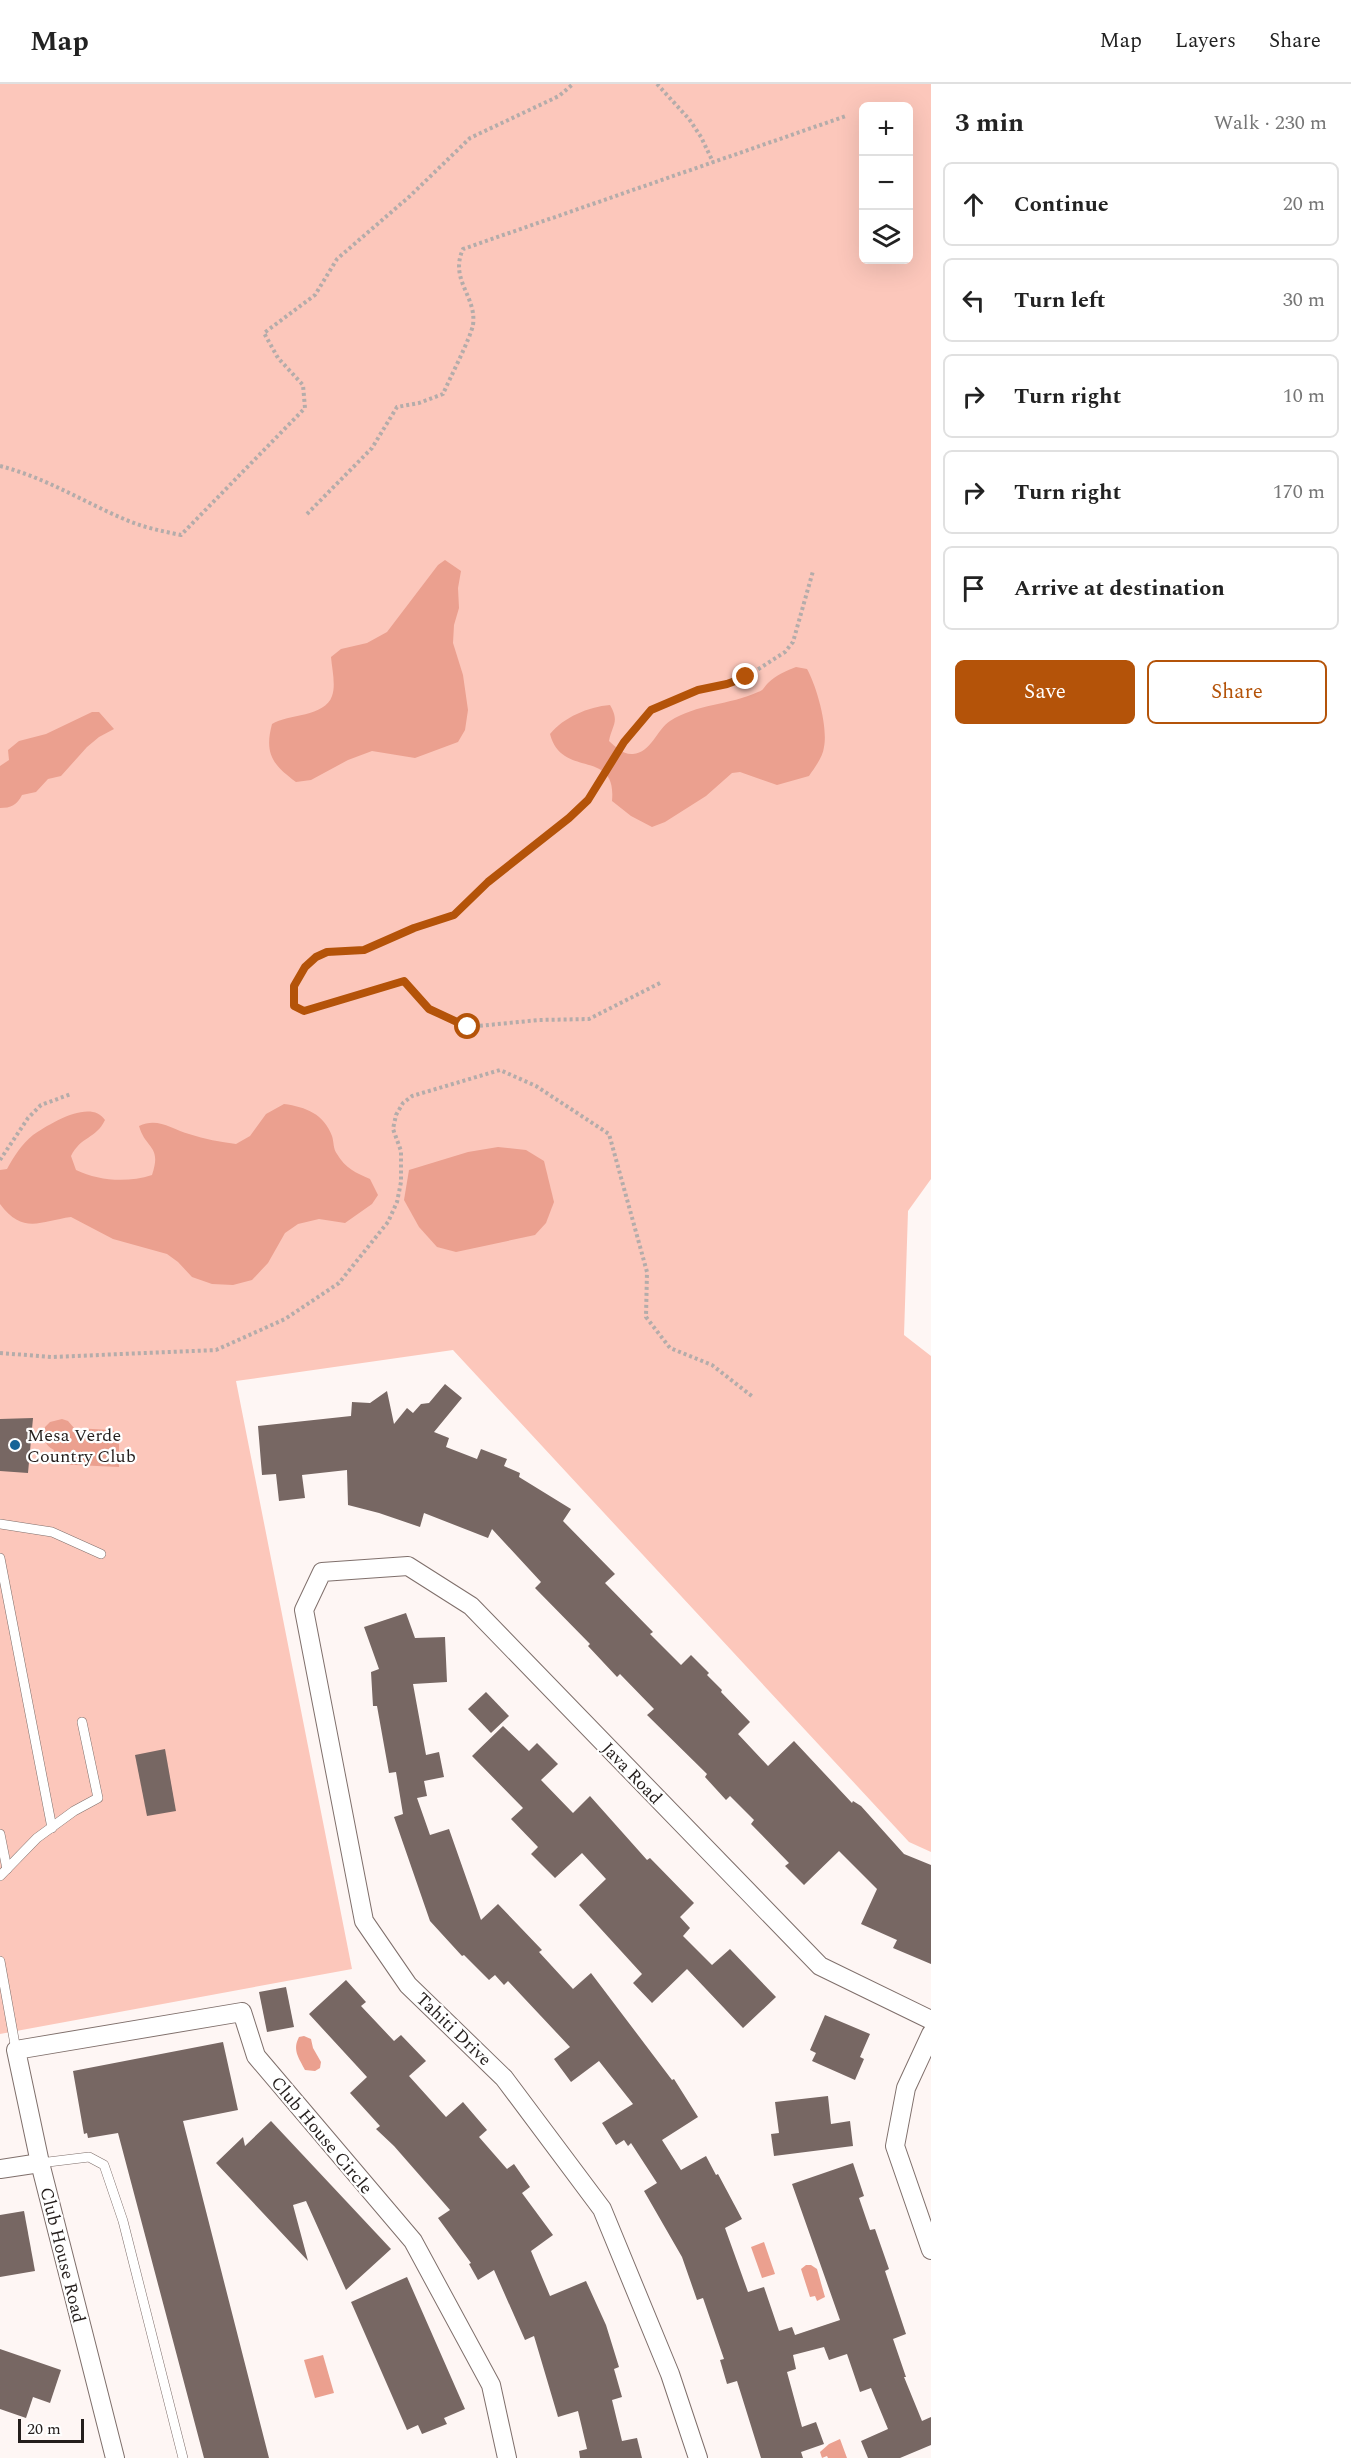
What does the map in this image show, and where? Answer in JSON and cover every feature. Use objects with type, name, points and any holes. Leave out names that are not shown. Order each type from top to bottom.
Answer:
[{"type":"street","name":"Java Road","points":[[322,1572],[408,1566],[471,1606],[820,1966],[931,2020]]},
{"type":"street","name":"Tahiti Drive","points":[[322,1572],[304,1610],[364,1921],[408,1984],[504,2078],[602,2209],[670,2374],[698,2458]]},
{"type":"street","name":"Club House Circle","points":[[16,2050],[242,2012],[256,2056],[413,2241],[491,2385],[507,2458]]},
{"type":"street","points":[[931,2034],[906,2088],[895,2146],[931,2250]]},
{"type":"street","name":"Club House Road","points":[[16,2050],[40,2163],[115,2458]]},
{"type":"street","points":[[0,2169],[40,2163]]},
{"type":"lane","points":[[0,1524],[52,1532],[101,1554]]},
{"type":"lane","points":[[0,1558],[52,1828]]},
{"type":"lane","points":[[3,1873],[37,1838],[74,1811],[98,1798],[82,1722]]},
{"type":"lane","points":[[0,1834],[3,1873]]},
{"type":"lane","points":[[0,1961],[16,2050]]},
{"type":"lane","points":[[40,2163],[89,2157],[104,2165],[123,2221],[183,2458]]},
{"type":"path","points":[[0,466],[43,480],[122,518],[151,529],[181,535],[305,408],[303,385],[278,358],[264,333],[315,295],[337,259],[410,196],[470,138],[558,96],[573,84]]},
{"type":"path","points":[[657,84],[689,119],[713,162]]},
{"type":"path","points":[[307,514],[372,448],[397,407],[419,403],[443,394],[473,325],[471,308],[458,268],[458,260],[463,249],[846,116]]},
{"type":"path","points":[[660,983],[589,1019],[539,1020],[468,1027],[429,1009],[404,981],[304,1011],[294,1006],[294,986],[305,967],[316,957],[327,952],[364,950],[414,928],[454,915],[488,882],[569,818],[588,800],[624,742],[651,710],[698,690],[746,677],[785,652],[793,642],[813,571]]},
{"type":"path","points":[[0,1353],[52,1357],[216,1350],[285,1319],[339,1283],[388,1222],[397,1202],[401,1182],[401,1151],[393,1129],[399,1109],[412,1096],[500,1070],[536,1086],[609,1134],[647,1272],[646,1317],[670,1348],[712,1365],[753,1397]]},
{"type":"path","points":[[0,1160],[28,1118],[41,1105],[71,1094]]},
{"type":"shaded area","name":"Mesa Verde Country Club","points":[[0,84],[931,84],[931,1179],[908,1211],[904,1335],[931,1356],[931,1852],[909,1842],[453,1350],[236,1381],[352,1969],[0,2034]]},
{"type":"shaded area","points":[[445,560],[461,571],[458,588],[459,608],[454,625],[453,643],[463,675],[468,710],[465,730],[458,742],[415,758],[372,751],[348,760],[311,780],[296,782],[281,770],[272,758],[269,743],[272,724],[322,708],[328,703],[334,687],[331,657],[341,649],[367,643],[387,632],[438,565]]},
{"type":"shaded area","points":[[796,667],[807,669],[811,677],[821,707],[824,729],[823,751],[809,776],[777,785],[740,772],[732,773],[706,796],[665,822],[652,827],[631,816],[612,801],[611,785],[606,774],[598,768],[565,756],[556,748],[550,734],[577,714],[610,705],[615,720],[609,741],[626,753],[639,753],[645,750],[665,725],[680,715],[760,691],[774,678]]},
{"type":"shaded area","points":[[92,712],[99,712],[114,729],[87,747],[61,776],[48,779],[36,792],[22,795],[13,805],[0,808],[0,766],[9,760],[8,750],[19,741],[46,734]]},
{"type":"shaded area","points":[[284,1104],[300,1107],[319,1117],[329,1128],[340,1159],[351,1170],[370,1179],[378,1195],[372,1204],[345,1223],[319,1219],[298,1224],[285,1233],[268,1263],[252,1280],[233,1285],[212,1284],[192,1277],[167,1254],[113,1239],[71,1217],[41,1223],[25,1223],[8,1214],[0,1204],[0,1170],[7,1169],[18,1151],[33,1135],[70,1115],[90,1112],[99,1114],[105,1120],[97,1131],[75,1149],[71,1156],[76,1170],[94,1177],[123,1180],[152,1175],[155,1165],[152,1148],[145,1140],[139,1126],[158,1123],[182,1132],[236,1144],[250,1136],[266,1114]]},
{"type":"shaded area","points":[[498,1147],[526,1150],[544,1161],[554,1202],[546,1223],[535,1235],[456,1252],[437,1247],[419,1227],[404,1200],[409,1170],[468,1152]]},
{"type":"shaded area","points":[[62,1419],[68,1421],[74,1428],[111,1430],[119,1433],[119,1467],[54,1464],[54,1450],[45,1440],[45,1427],[50,1422]]},
{"type":"shaded area","points":[[304,2036],[311,2039],[321,2062],[320,2068],[315,2071],[305,2070],[297,2054],[297,2042],[299,2037]]},
{"type":"shaded area","points":[[764,2242],[775,2274],[762,2278],[751,2247]]},
{"type":"shaded area","points":[[806,2265],[817,2269],[825,2297],[817,2301],[815,2296],[810,2297],[801,2269]]},
{"type":"shaded area","points":[[323,2355],[334,2393],[315,2398],[304,2360]]},
{"type":"shaded area","points":[[840,2439],[847,2458],[828,2458],[827,2456],[822,2458],[820,2452],[829,2444]]},
{"type":"building","points":[[445,1384],[462,1398],[434,1432],[449,1438],[446,1447],[477,1459],[481,1449],[507,1459],[504,1466],[520,1473],[519,1477],[571,1509],[563,1521],[615,1574],[605,1583],[653,1632],[650,1634],[681,1665],[691,1655],[709,1673],[707,1675],[722,1690],[721,1692],[750,1722],[738,1734],[768,1766],[794,1741],[852,1803],[853,1801],[861,1806],[904,1854],[931,1865],[931,1964],[893,1948],[897,1940],[861,1924],[877,1889],[839,1851],[804,1885],[785,1866],[789,1863],[751,1824],[754,1820],[730,1796],[726,1800],[705,1777],[707,1774],[647,1715],[654,1709],[620,1674],[617,1677],[588,1646],[590,1644],[535,1588],[541,1582],[492,1529],[488,1538],[424,1513],[420,1527],[348,1505],[347,1470],[302,1475],[305,1498],[279,1501],[276,1474],[262,1475],[258,1426],[351,1416],[352,1402],[370,1403],[387,1391],[394,1424],[407,1408],[413,1413],[421,1404],[429,1403]]},
{"type":"building","name":"Mesa Verde Country Club","points":[[33,1418],[28,1473],[0,1471],[0,1419]]},
{"type":"building","points":[[406,1613],[415,1638],[445,1637],[447,1682],[413,1684],[426,1755],[439,1752],[444,1777],[424,1781],[427,1796],[417,1798],[430,1835],[449,1829],[481,1920],[498,1904],[542,1950],[539,1952],[573,1989],[591,1973],[672,2080],[674,2079],[698,2117],[662,2140],[681,2170],[706,2156],[716,2175],[718,2174],[742,2219],[725,2228],[748,2292],[764,2287],[779,2331],[792,2327],[795,2335],[840,2320],[792,2184],[853,2163],[864,2196],[859,2198],[870,2230],[875,2229],[889,2269],[885,2271],[906,2334],[893,2339],[906,2377],[904,2377],[922,2421],[931,2417],[931,2445],[900,2458],[868,2458],[861,2441],[888,2429],[871,2388],[860,2392],[847,2354],[829,2360],[824,2347],[793,2355],[796,2369],[787,2372],[802,2427],[816,2422],[824,2444],[801,2452],[803,2458],[761,2458],[737,2381],[727,2384],[720,2360],[724,2359],[703,2298],[697,2300],[682,2257],[644,2191],[657,2183],[631,2143],[628,2146],[624,2140],[616,2145],[602,2123],[633,2104],[599,2061],[571,2082],[554,2059],[570,2047],[508,1981],[504,1985],[495,1975],[489,1980],[464,1955],[462,1956],[430,1921],[394,1817],[403,1814],[396,1772],[389,1773],[377,1706],[373,1706],[371,1672],[379,1669],[364,1627]]},
{"type":"building","points":[[486,1692],[509,1716],[491,1733],[468,1709]]},
{"type":"building","points":[[503,1726],[529,1751],[537,1743],[558,1764],[541,1780],[573,1813],[590,1796],[647,1860],[650,1858],[694,1903],[680,1917],[690,1928],[683,1936],[712,1965],[730,1949],[776,1997],[743,2028],[687,1969],[652,2003],[633,1983],[642,1974],[579,1905],[606,1879],[582,1853],[555,1878],[531,1854],[538,1847],[511,1819],[523,1808],[472,1756]]},
{"type":"building","points":[[165,1749],[176,1811],[147,1816],[135,1755]]},
{"type":"building","points":[[346,1980],[366,2002],[361,2006],[394,2041],[401,2035],[426,2061],[409,2076],[446,2117],[463,2102],[487,2130],[479,2137],[507,2169],[514,2164],[530,2187],[522,2193],[553,2235],[531,2251],[550,2296],[586,2281],[606,2325],[619,2367],[614,2369],[622,2397],[612,2400],[622,2441],[637,2438],[642,2458],[580,2458],[579,2451],[587,2449],[578,2411],[558,2417],[534,2336],[525,2340],[494,2270],[478,2280],[469,2264],[471,2263],[438,2218],[450,2210],[394,2146],[376,2129],[380,2126],[350,2093],[367,2077],[309,2014]]},
{"type":"building","points":[[286,1987],[294,2027],[267,2032],[259,1992]]},
{"type":"building","points":[[825,2015],[870,2034],[860,2057],[864,2059],[855,2080],[812,2061],[816,2053],[810,2050]]},
{"type":"building","points":[[223,2042],[238,2110],[183,2121],[269,2458],[204,2458],[118,2133],[88,2138],[87,2133],[84,2134],[73,2071]]},
{"type":"building","points":[[828,2096],[831,2124],[850,2121],[853,2146],[774,2156],[771,2134],[779,2133],[775,2102]]},
{"type":"building","points":[[271,2121],[391,2249],[346,2290],[306,2201],[293,2205],[308,2261],[216,2163],[243,2137],[245,2146]]},
{"type":"building","points":[[24,2211],[35,2271],[0,2277],[0,2215]]},
{"type":"building","points":[[407,2277],[465,2409],[444,2418],[447,2424],[422,2434],[418,2425],[407,2430],[351,2302]]},
{"type":"building","points":[[0,2349],[61,2370],[50,2403],[33,2397],[26,2418],[0,2409]]},
{"type":"place","name":"Mesa Verde Country Club","points":[[15,1445]]},
{"type":"route","points":[[468,1027],[429,1009],[404,981],[304,1011],[294,1006],[294,986],[305,967],[316,957],[327,952],[364,950],[414,928],[454,915],[488,882],[569,818],[588,800],[624,742],[651,710],[698,690],[746,677]]}]
